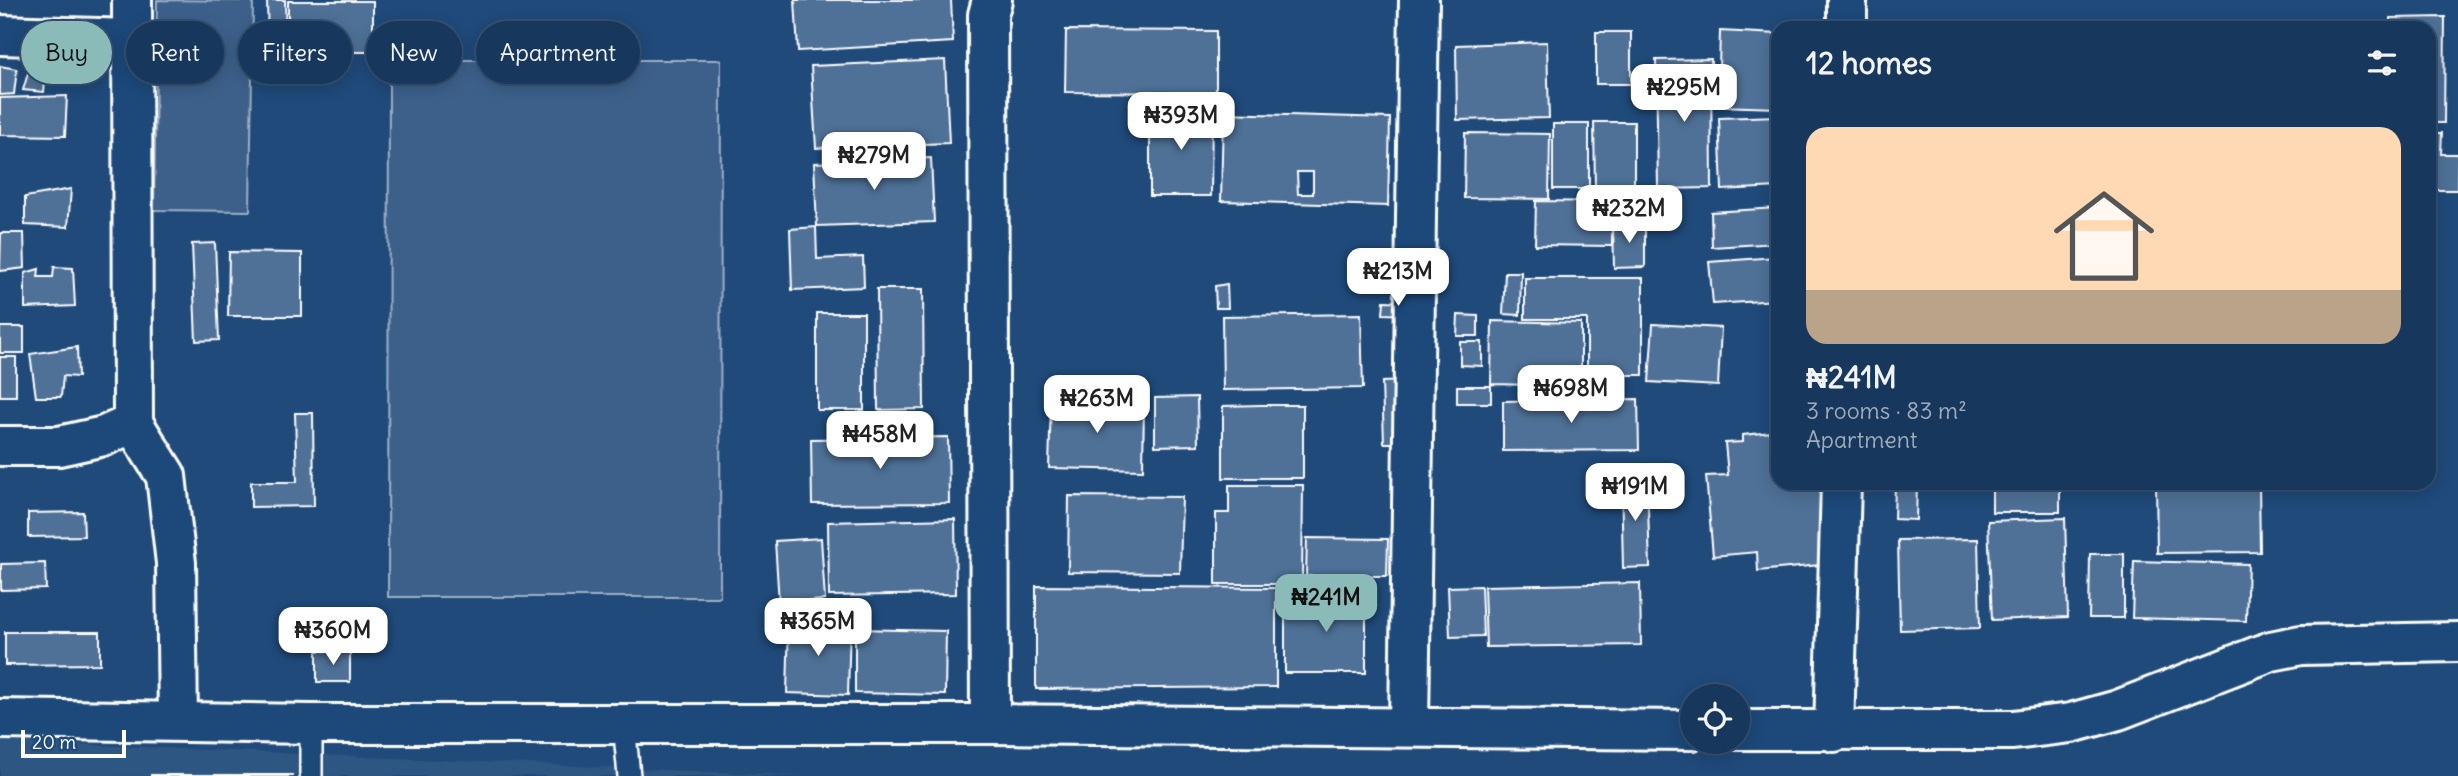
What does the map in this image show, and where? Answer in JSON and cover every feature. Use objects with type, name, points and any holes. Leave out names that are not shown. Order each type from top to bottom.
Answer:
[{"type":"street","points":[[132,0],[132,21]]},
{"type":"street","points":[[990,724],[988,15],[992,0]]},
{"type":"street","points":[[1409,726],[1419,0]]},
{"type":"street","points":[[1847,0],[1847,21]]},
{"type":"street","points":[[0,35],[126,39]]},
{"type":"street","points":[[132,84],[133,424],[166,476],[176,562],[178,720]]},
{"type":"street","points":[[0,446],[59,446],[104,436],[133,424]]},
{"type":"street","points":[[1835,732],[1841,490]]},
{"type":"street","points":[[1750,730],[2012,730],[2071,723],[2118,710],[2272,651],[2301,645],[2458,642]]},
{"type":"street","points":[[0,719],[311,724],[990,724],[1680,730]]},
{"type":"lane","points":[[624,723],[629,776]]},
{"type":"lane","points":[[311,724],[311,776]]},
{"type":"shaded area","points":[[157,0],[253,1],[253,21],[238,21],[238,84],[252,84],[250,211],[154,210],[156,84],[224,84],[224,21],[157,21]]},
{"type":"shaded area","points":[[462,60],[476,60],[476,84],[640,84],[640,60],[721,60],[720,597],[388,597],[389,84],[462,84]]},
{"type":"shaded area","points":[[0,741],[25,742],[808,776],[0,776]]},
{"type":"building","points":[[267,0],[285,0],[285,21],[267,21]]},
{"type":"building","points":[[795,0],[951,0],[953,42],[798,51]]},
{"type":"building","points":[[288,1],[373,1],[373,21],[366,21],[366,52],[352,52],[352,21],[288,21]]},
{"type":"building","points":[[2445,17],[2444,123],[2436,123],[2436,21],[2390,21],[2390,18]]},
{"type":"building","points":[[1066,30],[1216,31],[1216,93],[1065,92]]},
{"type":"building","points":[[1720,31],[1771,34],[1771,108],[1718,106]]},
{"type":"building","points":[[1596,32],[1631,32],[1631,84],[1596,84]]},
{"type":"building","points":[[1547,42],[1549,118],[1457,120],[1456,45]]},
{"type":"building","points":[[1711,59],[1712,188],[1658,189],[1656,60]]},
{"type":"building","points":[[945,60],[949,143],[816,148],[811,66]]},
{"type":"building","points":[[0,66],[17,69],[14,94],[0,95]]},
{"type":"building","points":[[25,84],[45,84],[44,92],[23,90]]},
{"type":"building","points":[[67,96],[65,136],[0,135],[0,98]]},
{"type":"building","points":[[1150,108],[1212,108],[1211,196],[1150,196]]},
{"type":"building","points":[[1223,113],[1390,118],[1388,206],[1221,201]],"holes":[[[1297,172],[1313,172],[1313,194],[1298,194]]]},
{"type":"building","points":[[1771,116],[1771,187],[1722,190],[1719,118]]},
{"type":"building","points":[[1594,122],[1634,122],[1634,188],[1595,188]]},
{"type":"building","points":[[1553,124],[1589,124],[1589,189],[1553,189]]},
{"type":"building","points":[[1465,133],[1550,134],[1549,199],[1464,198]]},
{"type":"building","points":[[2436,133],[2442,133],[2441,154],[2458,154],[2457,190],[2436,190]]},
{"type":"building","points":[[931,158],[934,222],[817,226],[814,163]]},
{"type":"building","points":[[71,189],[68,227],[25,225],[25,197]]},
{"type":"building","points":[[1536,201],[1612,202],[1612,246],[1535,245]]},
{"type":"building","points":[[1771,208],[1771,243],[1712,247],[1711,212]]},
{"type":"building","points":[[1613,222],[1645,222],[1645,267],[1614,268]]},
{"type":"building","points":[[816,227],[817,259],[863,257],[864,287],[792,290],[790,229]]},
{"type":"building","points":[[1,233],[24,233],[25,268],[0,271]]},
{"type":"building","points":[[215,243],[219,340],[196,341],[192,244]]},
{"type":"building","points":[[229,252],[302,253],[302,316],[228,316]]},
{"type":"building","points":[[1771,257],[1771,300],[1713,304],[1709,262]]},
{"type":"building","points":[[54,267],[73,268],[75,306],[25,308],[25,273],[39,269],[38,277],[53,277]]},
{"type":"building","points":[[1505,272],[1521,272],[1520,315],[1503,314]]},
{"type":"building","points":[[1525,278],[1643,278],[1643,375],[1587,375],[1587,319],[1525,319]]},
{"type":"building","points":[[1227,284],[1228,308],[1216,308],[1215,286]]},
{"type":"building","points":[[877,289],[923,289],[924,409],[878,410]]},
{"type":"building","points":[[1384,301],[1413,302],[1413,315],[1383,314]]},
{"type":"building","points":[[817,313],[864,313],[864,410],[817,410]]},
{"type":"building","points":[[1361,314],[1363,388],[1223,390],[1222,316]]},
{"type":"building","points":[[1458,315],[1478,316],[1478,336],[1457,336]]},
{"type":"building","points":[[1492,321],[1581,323],[1581,386],[1491,384]]},
{"type":"building","points":[[1653,324],[1721,328],[1718,386],[1649,382]]},
{"type":"building","points":[[0,327],[24,327],[24,353],[0,353]]},
{"type":"building","points":[[1460,342],[1482,342],[1482,366],[1460,365]]},
{"type":"building","points":[[77,347],[78,377],[63,376],[61,397],[36,397],[30,354]]},
{"type":"building","points":[[0,357],[16,357],[16,396],[0,396]]},
{"type":"building","points":[[1403,381],[1403,443],[1384,443],[1382,382]]},
{"type":"building","points":[[1457,386],[1491,386],[1491,403],[1457,403]]},
{"type":"building","points":[[1197,397],[1198,445],[1155,446],[1155,398]]},
{"type":"building","points":[[1051,399],[1144,402],[1143,470],[1049,468]]},
{"type":"building","points":[[1638,399],[1639,450],[1503,451],[1503,401]]},
{"type":"building","points":[[1303,405],[1303,478],[1223,478],[1223,406]]},
{"type":"building","points":[[295,413],[313,413],[314,506],[251,507],[251,482],[297,482]]},
{"type":"building","points":[[1771,432],[1771,490],[1825,490],[1831,564],[1758,571],[1757,552],[1713,556],[1706,476],[1728,475],[1725,443],[1743,442],[1743,435]]},
{"type":"building","points":[[948,437],[949,503],[812,504],[811,439]]},
{"type":"building","points":[[1647,477],[1650,567],[1623,568],[1621,478]]},
{"type":"building","points":[[1229,485],[1303,485],[1302,584],[1216,584],[1216,513],[1229,513]]},
{"type":"building","points":[[1895,490],[1917,490],[1916,520],[1894,519]]},
{"type":"building","points":[[1992,490],[2060,490],[2060,512],[1992,512]]},
{"type":"building","points":[[2156,490],[2259,490],[2260,552],[2157,553]]},
{"type":"building","points":[[1069,496],[1182,497],[1180,573],[1068,572]]},
{"type":"building","points":[[83,512],[84,536],[28,537],[28,513]]},
{"type":"building","points":[[2065,518],[2068,617],[1992,620],[1988,521]]},
{"type":"building","points":[[955,519],[956,594],[829,596],[828,522]]},
{"type":"building","points":[[821,538],[825,600],[779,603],[775,541]]},
{"type":"building","points":[[1307,538],[1388,539],[1387,576],[1306,576]]},
{"type":"building","points":[[1978,539],[1980,628],[1900,630],[1898,540]]},
{"type":"building","points":[[2090,554],[2124,554],[2124,618],[2089,618]]},
{"type":"building","points":[[2134,561],[2248,564],[2246,621],[2132,618]]},
{"type":"building","points":[[45,563],[46,589],[1,590],[1,564]]},
{"type":"building","points":[[1640,583],[1641,645],[1486,647],[1484,586]]},
{"type":"building","points":[[1036,586],[1276,588],[1276,687],[1036,689]]},
{"type":"building","points":[[1481,586],[1483,636],[1450,637],[1448,587]]},
{"type":"building","points":[[1285,594],[1366,594],[1366,673],[1285,673]]},
{"type":"building","points":[[789,620],[850,622],[848,695],[787,693]]},
{"type":"building","points":[[855,629],[946,631],[945,695],[855,693]]},
{"type":"building","points":[[5,632],[100,632],[100,664],[5,665]]},
{"type":"building","points":[[317,651],[350,651],[350,682],[317,682]]},
{"type":"building","points":[[292,775],[292,776],[151,776]]}]
